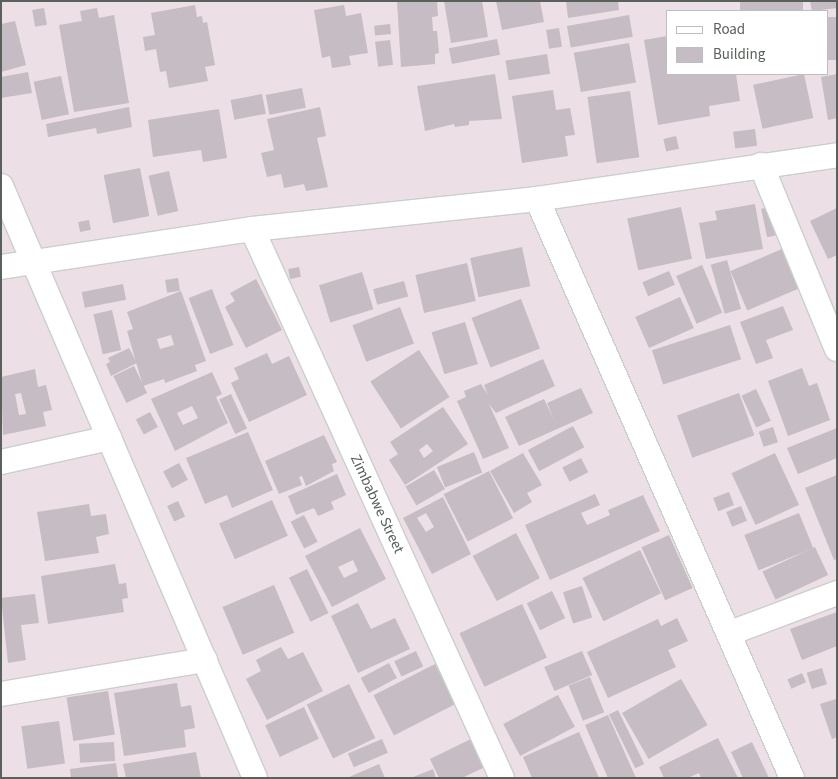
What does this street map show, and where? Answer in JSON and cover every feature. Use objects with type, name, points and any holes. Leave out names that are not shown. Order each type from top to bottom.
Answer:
[{"type":"street","points":[[1,267],[252,230],[537,199],[837,155]]},
{"type":"street","points":[[761,166],[837,349]]},
{"type":"street","points":[[1,186],[32,263],[255,778]]},
{"type":"street","points":[[537,199],[730,632],[792,778]]},
{"type":"street","name":"Zimbabwe Street","points":[[252,230],[502,778]]},
{"type":"street","points":[[1,462],[109,438]]},
{"type":"street","points":[[730,632],[837,593]]},
{"type":"street","points":[[1,694],[205,660]]},
{"type":"building","points":[[397,1],[437,1],[438,16],[432,17],[433,31],[437,31],[439,53],[435,54],[435,64],[401,67]]},
{"type":"building","points":[[444,1],[482,1],[488,37],[451,43]]},
{"type":"building","points":[[496,1],[540,1],[544,22],[502,30]]},
{"type":"building","points":[[566,1],[618,1],[619,10],[568,18]]},
{"type":"building","points":[[740,1],[803,1],[803,10],[740,10]]},
{"type":"building","points":[[810,1],[837,1],[837,8],[812,10]]},
{"type":"building","points":[[195,5],[197,17],[202,16],[203,23],[207,22],[215,65],[205,67],[208,81],[169,88],[166,71],[160,72],[156,49],[145,51],[143,37],[155,35],[151,13]]},
{"type":"building","points":[[344,5],[346,16],[361,13],[368,53],[349,56],[351,65],[332,68],[330,56],[322,58],[314,10]]},
{"type":"building","points":[[44,8],[47,25],[35,27],[32,10]]},
{"type":"building","points":[[97,8],[99,18],[114,15],[129,103],[74,112],[59,25],[82,21],[80,11]]},
{"type":"building","points":[[629,15],[633,37],[571,48],[567,26]]},
{"type":"building","points":[[828,17],[837,17],[837,60],[828,60]]},
{"type":"building","points":[[15,21],[26,65],[1,72],[1,24]]},
{"type":"building","points":[[390,24],[391,34],[375,36],[374,26]]},
{"type":"building","points":[[559,28],[562,47],[549,49],[546,30]]},
{"type":"building","points":[[666,36],[666,75],[736,75],[740,101],[709,106],[710,116],[658,125],[644,40]]},
{"type":"building","points":[[497,39],[500,55],[452,64],[449,48]]},
{"type":"building","points":[[390,40],[393,65],[378,67],[375,42]]},
{"type":"building","points":[[629,43],[636,82],[581,92],[574,53]]},
{"type":"building","points":[[547,54],[550,74],[509,80],[506,61]]},
{"type":"building","points":[[28,72],[32,93],[1,98],[1,77]]},
{"type":"building","points":[[495,74],[502,119],[469,121],[469,125],[455,127],[454,124],[425,131],[417,86]]},
{"type":"building","points":[[837,74],[837,118],[828,120],[821,77]]},
{"type":"building","points":[[804,75],[813,118],[762,129],[753,85]]},
{"type":"building","points":[[61,76],[69,114],[42,120],[34,82]]},
{"type":"building","points":[[302,88],[306,108],[269,115],[266,95]]},
{"type":"building","points":[[553,90],[556,110],[570,108],[575,135],[565,136],[568,156],[522,163],[512,96]]},
{"type":"building","points":[[630,91],[639,157],[597,163],[587,97]]},
{"type":"building","points":[[262,94],[266,114],[234,120],[231,100]]},
{"type":"building","points":[[129,107],[132,127],[97,134],[96,128],[48,137],[46,124]]},
{"type":"building","points":[[320,107],[326,136],[317,138],[328,187],[306,191],[304,184],[284,188],[281,174],[267,177],[261,153],[274,150],[267,119]]},
{"type":"building","points":[[219,109],[227,158],[203,162],[201,150],[153,157],[148,120]]},
{"type":"building","points":[[755,129],[757,146],[735,149],[733,132]]},
{"type":"building","points":[[676,136],[679,149],[666,152],[663,139]]},
{"type":"building","points":[[140,168],[149,216],[113,223],[104,175]]},
{"type":"building","points":[[169,171],[178,211],[158,216],[149,176]]},
{"type":"building","points":[[755,204],[763,249],[706,259],[699,223],[717,220],[715,211]]},
{"type":"building","points":[[681,207],[692,259],[638,270],[627,218]]},
{"type":"building","points":[[770,207],[776,235],[767,237],[761,209]]},
{"type":"building","points":[[837,208],[837,255],[828,259],[810,221]]},
{"type":"building","points":[[89,220],[91,230],[80,232],[78,222]]},
{"type":"building","points":[[522,247],[530,286],[478,297],[470,258]]},
{"type":"building","points":[[782,249],[799,289],[747,310],[730,271]]},
{"type":"building","points":[[727,260],[741,309],[725,314],[711,265]]},
{"type":"building","points":[[467,263],[476,301],[424,313],[415,275]]},
{"type":"building","points":[[702,265],[722,313],[697,324],[676,276]]},
{"type":"building","points":[[299,267],[301,277],[290,279],[288,269]]},
{"type":"building","points":[[669,271],[675,285],[648,296],[642,282]]},
{"type":"building","points":[[362,272],[373,309],[330,322],[319,285]]},
{"type":"building","points":[[178,278],[180,291],[167,293],[165,280]]},
{"type":"building","points":[[256,279],[282,330],[246,348],[225,307],[235,301],[230,293]]},
{"type":"building","points":[[404,281],[408,296],[377,305],[373,289]]},
{"type":"building","points":[[123,284],[126,300],[85,308],[82,292]]},
{"type":"building","points":[[212,289],[234,345],[210,354],[189,298]]},
{"type":"building","points":[[181,291],[206,361],[195,365],[197,371],[165,383],[164,379],[143,386],[127,331],[133,329],[127,312]],"holes":[[[171,335],[174,345],[160,349],[157,339]]]},
{"type":"building","points":[[680,297],[694,328],[649,348],[635,317]]},
{"type":"building","points":[[521,299],[540,348],[491,367],[472,318]]},
{"type":"building","points":[[783,306],[793,330],[766,340],[773,358],[756,364],[740,322]]},
{"type":"building","points":[[400,307],[414,343],[366,362],[352,325]]},
{"type":"building","points":[[112,310],[121,350],[103,354],[93,314]]},
{"type":"building","points":[[465,322],[478,364],[444,374],[432,332]]},
{"type":"building","points":[[730,325],[741,359],[663,385],[652,350]]},
{"type":"building","points":[[129,348],[137,363],[111,376],[106,364],[110,362],[108,358]]},
{"type":"building","points":[[419,350],[449,397],[401,429],[370,382]]},
{"type":"building","points":[[267,353],[272,364],[289,356],[307,395],[249,422],[231,383],[239,379],[234,368]]},
{"type":"building","points":[[543,359],[555,386],[496,413],[489,404],[509,448],[483,459],[457,401],[466,397],[464,391],[481,384],[488,395],[484,385]]},
{"type":"building","points":[[134,366],[147,393],[126,403],[113,376]]},
{"type":"building","points":[[802,368],[809,386],[817,383],[830,420],[788,436],[768,381]]},
{"type":"building","points":[[35,369],[38,387],[46,385],[52,410],[43,412],[46,426],[3,435],[1,377]],"holes":[[[21,393],[26,414],[19,415],[15,394]]]},
{"type":"building","points":[[212,372],[222,394],[216,397],[228,423],[175,451],[151,399]],"holes":[[[192,406],[198,418],[183,425],[177,413]]]},
{"type":"building","points":[[581,388],[593,413],[519,446],[505,417],[544,399],[554,420],[547,403]]},
{"type":"building","points":[[756,389],[771,421],[756,427],[741,396]]},
{"type":"building","points":[[739,393],[754,435],[692,458],[677,416]]},
{"type":"building","points":[[231,394],[247,428],[235,434],[219,399]]},
{"type":"building","points":[[443,407],[468,444],[405,485],[389,460],[398,454],[390,442]],"holes":[[[427,444],[433,451],[424,458],[419,450]]]},
{"type":"building","points":[[150,412],[158,427],[144,435],[136,420]]},
{"type":"building","points":[[573,426],[584,447],[539,471],[528,450]]},
{"type":"building","points":[[773,427],[778,442],[764,447],[759,432]]},
{"type":"building","points":[[837,428],[837,458],[798,474],[787,448]]},
{"type":"building","points":[[248,432],[273,490],[232,508],[227,495],[205,504],[186,458]]},
{"type":"building","points":[[324,435],[337,462],[332,464],[334,471],[306,486],[302,476],[299,477],[302,485],[279,494],[265,461]]},
{"type":"building","points":[[474,452],[482,472],[445,487],[437,467]]},
{"type":"building","points":[[523,453],[542,485],[527,493],[532,502],[514,513],[490,471]]},
{"type":"building","points":[[775,453],[799,505],[756,525],[731,473]]},
{"type":"building","points":[[581,458],[588,472],[570,482],[562,468]]},
{"type":"building","points":[[179,463],[188,480],[172,488],[163,471]]},
{"type":"building","points":[[434,470],[445,489],[416,506],[405,486]]},
{"type":"building","points":[[489,471],[513,518],[468,541],[444,494]]},
{"type":"building","points":[[337,474],[346,495],[331,502],[334,509],[318,516],[314,508],[296,515],[288,496]]},
{"type":"building","points":[[837,475],[837,559],[834,560],[805,488]]},
{"type":"building","points":[[729,492],[734,505],[718,511],[713,498]]},
{"type":"building","points":[[595,494],[600,505],[581,513],[587,525],[610,515],[608,510],[643,495],[660,531],[550,580],[525,525]]},
{"type":"building","points":[[443,497],[471,554],[432,574],[403,518]],"holes":[[[426,513],[434,527],[426,532],[417,518]]]},
{"type":"building","points":[[272,500],[288,536],[235,559],[219,524]]},
{"type":"building","points":[[178,501],[185,516],[174,521],[167,506]]},
{"type":"building","points":[[89,504],[91,516],[106,514],[109,534],[96,537],[99,553],[45,561],[37,512]]},
{"type":"building","points":[[741,506],[747,521],[732,527],[726,512]]},
{"type":"building","points":[[799,513],[813,548],[759,570],[744,535]]},
{"type":"building","points":[[304,515],[318,542],[304,549],[291,522]]},
{"type":"building","points":[[360,528],[386,579],[332,607],[305,556]],"holes":[[[353,560],[358,571],[344,578],[338,567]]]},
{"type":"building","points":[[516,533],[540,578],[497,601],[473,556]]},
{"type":"building","points":[[669,535],[693,588],[665,600],[642,547]]},
{"type":"building","points":[[815,547],[828,575],[776,600],[762,572]]},
{"type":"building","points":[[640,550],[661,593],[604,621],[582,578]]},
{"type":"building","points":[[115,564],[119,584],[126,583],[128,598],[122,599],[124,612],[48,624],[41,576]]},
{"type":"building","points":[[307,569],[328,613],[311,622],[289,578]]},
{"type":"building","points":[[274,585],[294,633],[243,655],[222,607]]},
{"type":"building","points":[[582,586],[592,617],[573,624],[563,592]]},
{"type":"building","points":[[552,591],[565,618],[540,630],[527,603]]},
{"type":"building","points":[[35,594],[39,623],[21,625],[26,660],[8,663],[1,598]]},
{"type":"building","points":[[358,603],[371,629],[395,618],[410,649],[358,673],[331,616]]},
{"type":"building","points":[[522,604],[547,657],[484,687],[459,633]]},
{"type":"building","points":[[837,612],[837,646],[802,660],[790,629]]},
{"type":"building","points":[[677,618],[688,641],[668,650],[676,667],[608,698],[587,652],[658,619],[661,626]]},
{"type":"building","points":[[281,647],[288,659],[303,652],[323,691],[267,720],[246,679],[261,671],[256,660]]},
{"type":"building","points":[[416,651],[423,666],[401,677],[394,661]]},
{"type":"building","points":[[582,651],[592,675],[554,691],[544,667]]},
{"type":"building","points":[[389,663],[397,678],[369,693],[361,678]]},
{"type":"building","points":[[435,664],[455,704],[394,735],[374,695]]},
{"type":"building","points":[[822,668],[827,684],[812,689],[807,673]]},
{"type":"building","points":[[802,673],[806,682],[791,689],[787,680]]},
{"type":"building","points":[[590,677],[604,712],[583,721],[569,686]]},
{"type":"building","points":[[681,679],[708,725],[649,759],[622,713]]},
{"type":"building","points":[[177,683],[181,707],[191,705],[195,728],[184,730],[186,747],[124,756],[114,693]]},
{"type":"building","points":[[349,684],[375,738],[333,759],[307,705]]},
{"type":"building","points":[[108,691],[115,734],[73,741],[67,698]]},
{"type":"building","points":[[558,695],[575,727],[520,756],[503,724]]},
{"type":"building","points":[[836,699],[837,737],[832,739],[820,704]]},
{"type":"building","points":[[304,707],[319,739],[280,757],[265,725]]},
{"type":"building","points":[[618,710],[644,764],[635,768],[609,714]]},
{"type":"building","points":[[608,715],[636,778],[608,778],[585,725]]},
{"type":"building","points":[[59,721],[65,764],[27,769],[21,726]]},
{"type":"building","points":[[579,732],[599,778],[532,778],[523,757]]},
{"type":"building","points":[[473,738],[487,766],[462,778],[439,778],[430,759]]},
{"type":"building","points":[[718,738],[738,778],[701,778],[699,773],[688,778],[664,778],[659,767]]},
{"type":"building","points":[[382,739],[388,753],[354,767],[348,753]]},
{"type":"building","points":[[114,742],[115,761],[80,763],[79,744]]},
{"type":"building","points":[[752,742],[769,778],[743,778],[731,752]]},
{"type":"building","points":[[196,752],[201,778],[126,778],[123,764]]},
{"type":"building","points":[[116,763],[118,778],[71,778],[70,769]]},
{"type":"building","points":[[379,764],[385,778],[347,778]]},
{"type":"building","points":[[433,769],[436,778],[411,778]]}]
